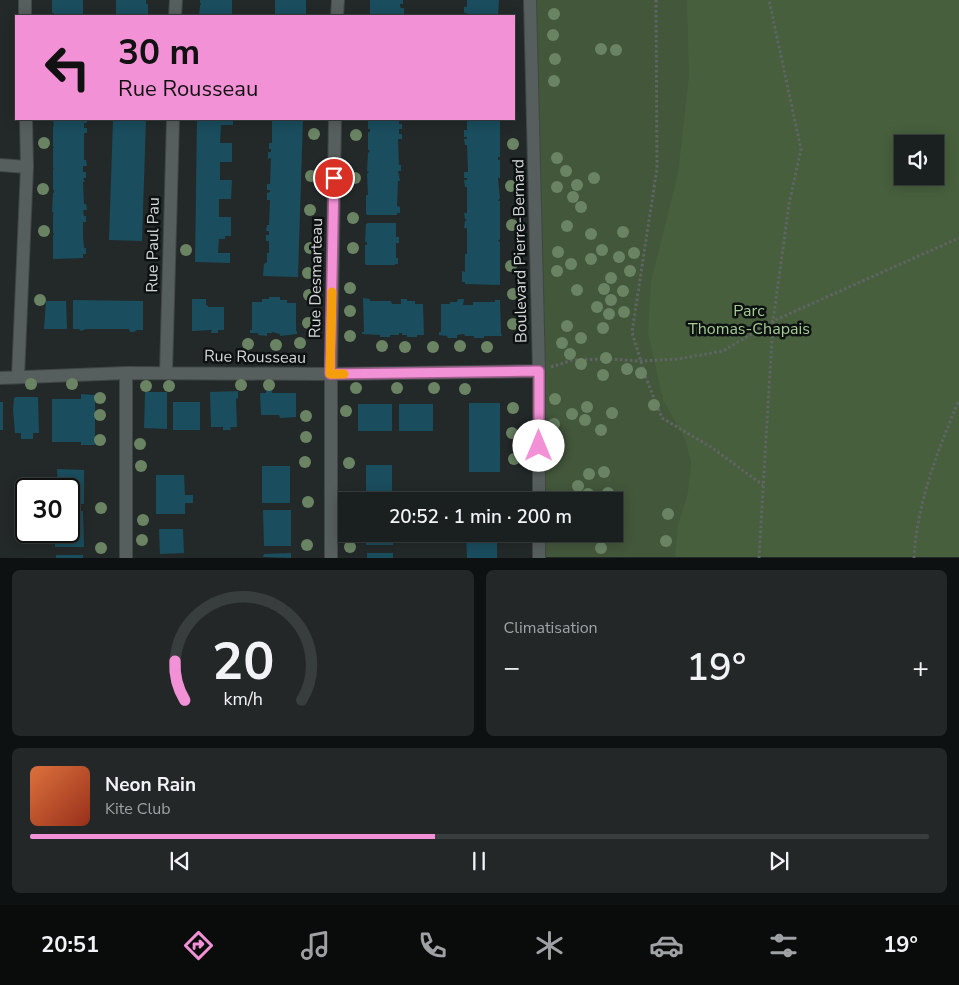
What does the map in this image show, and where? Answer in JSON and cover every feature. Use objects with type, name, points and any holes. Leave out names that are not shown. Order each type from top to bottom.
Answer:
[{"type":"street","points":[[25,0],[25,15]]},
{"type":"street","points":[[175,15],[176,0]]},
{"type":"street","points":[[337,15],[338,0]]},
{"type":"street","name":"Boulevard Pierre-Bernard","points":[[530,0],[539,371],[539,492]]},
{"type":"street","points":[[18,377],[27,167],[26,120]]},
{"type":"street","name":"Rue Paul Pau","points":[[166,373],[173,120]]},
{"type":"street","name":"Rue Desmarteau","points":[[331,558],[330,374],[335,120]]},
{"type":"street","points":[[0,165],[27,167]]},
{"type":"street","name":"Rue Rousseau","points":[[0,378],[126,373],[330,374],[539,371]]},
{"type":"street","points":[[126,373],[126,558]]},
{"type":"street","points":[[539,542],[539,558]]},
{"type":"path","points":[[656,0],[657,168],[632,332],[662,418],[711,447],[764,485]]},
{"type":"path","points":[[759,558],[773,321],[788,204],[800,149],[769,0]]},
{"type":"path","points":[[539,371],[573,360],[608,359],[641,361],[678,359],[723,350],[773,321],[959,238]]},
{"type":"path","points":[[914,558],[922,504],[942,442],[959,400]]},
{"type":"green space","name":"Parc Thomas-Chapais","points":[[530,0],[959,0],[959,557],[539,557],[539,542],[623,542],[623,492],[539,492]]},
{"type":"green space","name":"Parc Thomas-Chapais","points":[[687,0],[959,0],[959,557],[675,557],[678,526],[688,492],[691,462],[685,439],[663,400],[648,333],[651,282],[678,173],[689,76]]},
{"type":"building","points":[[52,0],[83,0],[83,15],[54,15],[52,13]]},
{"type":"building","points":[[116,0],[146,0],[146,4],[148,4],[148,15],[116,15]]},
{"type":"building","points":[[200,0],[232,0],[232,15],[199,15]]},
{"type":"building","points":[[275,0],[306,0],[306,15],[275,15]]},
{"type":"building","points":[[370,0],[403,0],[403,4],[400,4],[400,6],[404,8],[404,14],[370,15]]},
{"type":"building","points":[[467,0],[499,0],[498,15],[467,15],[467,13],[464,13],[464,7],[467,7]]},
{"type":"building","points":[[53,120],[87,120],[87,123],[84,123],[84,128],[87,128],[87,133],[84,133],[84,160],[86,160],[87,166],[83,166],[86,178],[83,178],[85,182],[83,182],[84,204],[86,204],[87,210],[83,210],[84,216],[86,216],[86,222],[83,222],[83,235],[86,254],[83,254],[83,258],[53,259]]},
{"type":"building","points":[[113,120],[146,120],[142,241],[109,240]]},
{"type":"building","points":[[197,120],[233,120],[233,125],[221,125],[220,143],[232,143],[232,162],[220,162],[220,180],[232,180],[231,199],[219,199],[219,217],[231,217],[231,236],[219,239],[218,253],[230,253],[230,263],[195,262]]},
{"type":"building","points":[[272,120],[303,120],[298,277],[263,276],[264,264],[267,262],[267,253],[269,253],[269,241],[266,241],[266,235],[269,235],[269,231],[266,231],[267,225],[269,225],[270,200],[267,200],[267,193],[270,190],[267,190],[267,184],[270,184],[271,158],[268,159],[268,152],[271,152],[271,149],[269,149],[269,143],[272,143]]},
{"type":"building","points":[[368,120],[399,120],[399,124],[402,124],[399,134],[402,134],[402,139],[398,139],[401,171],[398,171],[400,181],[398,181],[397,206],[400,207],[400,213],[397,213],[397,215],[367,215],[366,213],[366,195],[368,195],[367,174],[369,172],[367,171],[368,153],[370,150],[368,150],[368,132],[370,132],[370,129],[368,129]]},
{"type":"building","points":[[467,120],[500,120],[500,157],[498,157],[498,160],[500,160],[500,178],[498,178],[500,198],[498,201],[500,201],[500,239],[498,241],[500,242],[500,285],[465,284],[465,282],[462,282],[462,271],[465,272],[465,254],[467,254],[467,228],[464,228],[465,221],[467,220],[464,213],[467,213],[467,187],[465,187],[464,180],[467,180],[467,178],[464,178],[464,172],[468,172],[467,145],[465,145],[464,139],[467,139],[467,137],[464,137],[464,130],[467,130]]},
{"type":"building","points":[[396,223],[396,237],[399,237],[399,243],[396,243],[398,264],[366,265],[365,245],[367,245],[367,242],[365,242],[366,224]]},
{"type":"building","points":[[269,297],[280,297],[280,300],[287,300],[287,303],[296,303],[297,334],[280,336],[280,334],[272,332],[267,333],[267,336],[250,333],[250,330],[252,330],[252,302],[262,302],[262,299],[269,299]]},
{"type":"building","points":[[363,298],[370,299],[370,301],[391,301],[392,304],[401,304],[401,299],[407,299],[407,301],[415,301],[415,304],[423,304],[424,335],[407,337],[407,335],[399,333],[399,335],[390,335],[390,337],[380,337],[380,335],[362,334],[364,332]]},
{"type":"building","points":[[192,299],[206,299],[206,306],[208,305],[208,307],[224,307],[224,330],[218,330],[218,333],[211,333],[212,330],[192,331]]},
{"type":"building","points":[[458,299],[464,299],[463,305],[473,305],[473,302],[495,302],[495,300],[500,300],[502,336],[474,338],[474,336],[465,336],[464,334],[457,335],[457,338],[448,338],[447,336],[439,335],[439,332],[441,332],[441,304],[457,302]]},
{"type":"building","points":[[73,300],[143,301],[143,330],[130,332],[129,329],[86,329],[81,331],[73,329]]},
{"type":"building","points":[[46,301],[66,301],[67,329],[44,329]]},
{"type":"building","points":[[266,389],[272,389],[272,393],[296,393],[296,417],[280,418],[279,415],[261,415],[260,393],[266,393]]},
{"type":"building","points":[[238,391],[238,398],[236,399],[237,427],[230,427],[231,430],[223,430],[223,427],[211,427],[210,392]]},
{"type":"building","points":[[145,392],[167,392],[167,429],[144,428]]},
{"type":"building","points":[[81,394],[95,395],[95,445],[81,445],[81,442],[52,442],[52,399],[81,399]]},
{"type":"building","points":[[14,398],[38,398],[39,433],[33,433],[33,439],[21,439],[21,433],[15,433],[13,410]]},
{"type":"building","points":[[0,402],[3,402],[3,430],[0,430]]},
{"type":"building","points":[[173,402],[200,402],[200,430],[173,430]]},
{"type":"building","points":[[469,403],[500,403],[500,472],[469,472]]},
{"type":"building","points":[[358,404],[392,404],[392,431],[358,431]]},
{"type":"building","points":[[399,404],[433,404],[433,431],[399,431]]},
{"type":"building","points":[[366,465],[392,465],[392,492],[366,492]]},
{"type":"building","points":[[262,466],[290,466],[290,503],[262,503]]},
{"type":"building","points":[[57,469],[84,470],[84,504],[80,504],[80,478],[57,478]]},
{"type":"building","points":[[156,475],[184,475],[185,495],[193,495],[193,503],[185,503],[185,514],[156,514]]},
{"type":"building","points":[[263,510],[291,510],[291,546],[264,546]]},
{"type":"building","points":[[80,511],[83,511],[84,547],[55,547],[55,543],[80,543]]},
{"type":"building","points":[[159,529],[183,529],[184,553],[160,554]]},
{"type":"building","points":[[366,542],[393,542],[393,545],[366,545]]},
{"type":"building","points":[[466,542],[497,542],[497,558],[467,558]]},
{"type":"building","points":[[291,553],[291,558],[263,557],[264,554]]},
{"type":"building","points":[[367,553],[393,553],[393,558],[367,558]]},
{"type":"building","points":[[56,555],[83,555],[83,558],[56,558]]},
{"type":"slow traffic","points":[[332,292],[330,374],[344,374]]},
{"type":"route","points":[[334,178],[330,374],[539,371],[539,446]]}]
